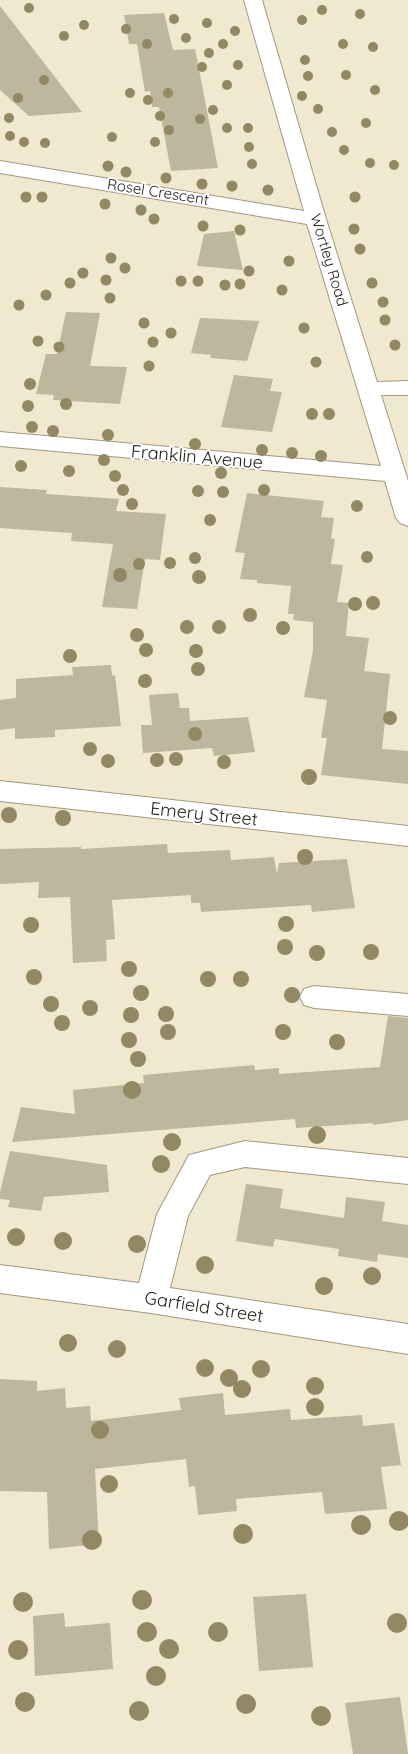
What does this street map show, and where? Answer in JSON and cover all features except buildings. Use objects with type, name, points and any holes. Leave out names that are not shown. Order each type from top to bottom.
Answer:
[{"type":"street","name":"Wortley Road","points":[[253,0],[316,219],[408,518]]},
{"type":"street","name":"Rosel Crescent","points":[[0,168],[15,168],[316,219]]},
{"type":"street","points":[[368,389],[408,388]]},
{"type":"street","name":"Franklin Avenue","points":[[0,439],[395,475]]},
{"type":"street","name":"Emery Street","points":[[0,791],[408,836]]},
{"type":"street","points":[[314,998],[408,1005]]},
{"type":"street","points":[[151,1298],[173,1214],[200,1164],[245,1154],[408,1171]]},
{"type":"street","name":"Garfield Street","points":[[0,1279],[151,1298],[408,1339]]}]
